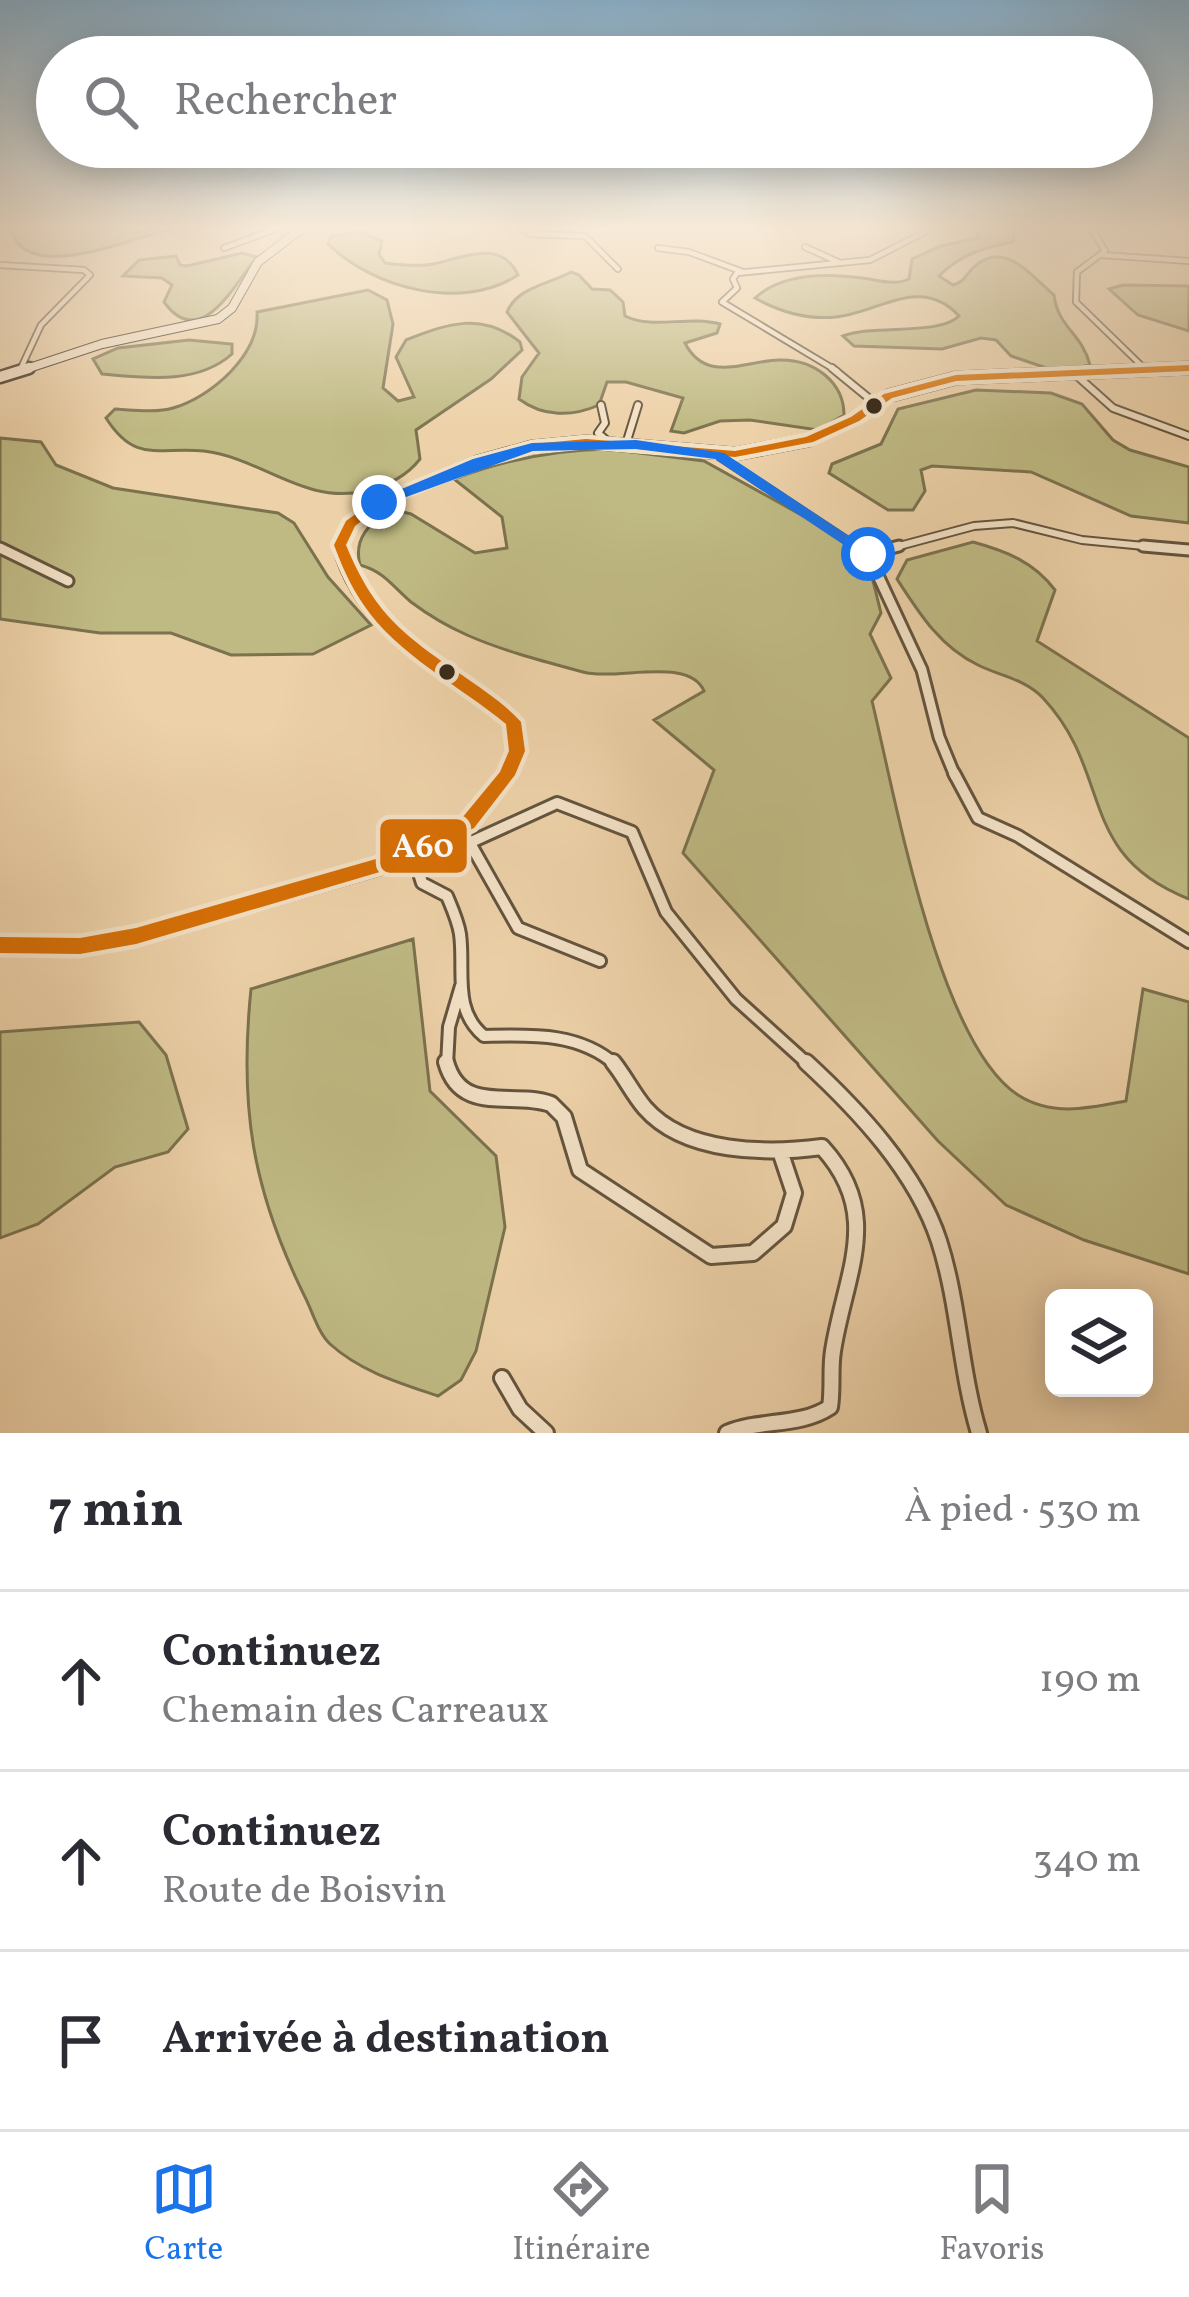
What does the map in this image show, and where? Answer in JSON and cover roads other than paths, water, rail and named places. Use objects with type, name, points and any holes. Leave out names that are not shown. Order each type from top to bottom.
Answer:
[{"type":"main road","points":[[1,376],[102,344],[218,319],[239,296]]},
{"type":"main road","points":[[0,945],[80,946],[136,936],[413,854],[468,823],[507,775],[517,751],[513,722],[376,620],[356,594],[340,545],[350,524],[379,502],[478,462],[532,447],[610,443],[719,456],[809,440],[911,388],[956,378],[1189,368]]},
{"type":"street","points":[[20,370],[41,325],[69,296]]},
{"type":"street","points":[[729,296],[722,302],[729,310],[851,379],[876,404]]},
{"type":"street","points":[[1076,296],[1076,302],[1144,369]]},
{"type":"street","points":[[1075,374],[1113,408],[1189,436]]},
{"type":"street","points":[[601,405],[605,422],[598,433],[610,443]]},
{"type":"street","points":[[626,444],[638,405]]},
{"type":"street","points":[[719,456],[868,554],[922,670],[939,737],[965,800],[979,818],[1018,836],[1189,942]]},
{"type":"street","points":[[868,554],[974,526],[1013,523],[1082,541],[1189,550]]},
{"type":"street","points":[[0,548],[68,581]]},
{"type":"street","points":[[440,842],[454,847],[471,844],[525,814],[557,803],[632,832],[666,912],[736,999],[847,1100],[909,1180],[938,1238],[966,1391],[979,1433]]},
{"type":"street","points":[[471,844],[506,914],[518,928],[600,961]]},
{"type":"street","points":[[413,854],[422,883],[449,901],[459,929],[467,1018],[484,1036],[568,1038],[616,1064],[647,1111],[663,1126],[782,1154],[822,1147],[838,1163],[860,1211],[859,1240],[833,1353],[832,1398],[822,1414],[758,1420],[727,1433]]},
{"type":"street","points":[[463,981],[442,1046],[455,1084],[482,1100],[546,1101],[555,1106],[571,1133],[571,1151],[580,1169],[711,1256],[726,1260],[748,1254],[771,1245],[783,1230],[794,1201],[793,1182],[782,1154]]},
{"type":"street","points":[[502,1378],[520,1409],[545,1433]]}]
